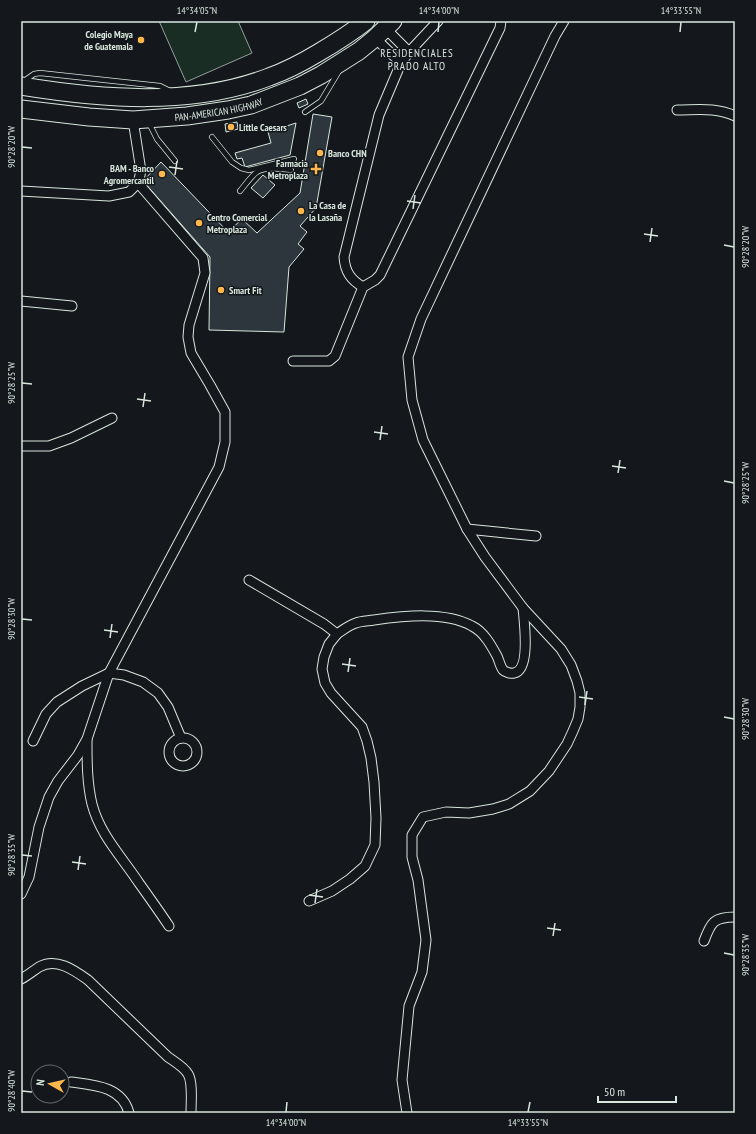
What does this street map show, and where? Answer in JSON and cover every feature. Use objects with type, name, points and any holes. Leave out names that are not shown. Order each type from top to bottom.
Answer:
[{"type":"highway","name":"PAN-AMERICAN HIGHWAY","points":[[21,109],[100,107],[178,96],[213,93],[245,85],[291,68],[350,34],[366,21]]},
{"type":"highway","name":"PAN-AMERICAN HIGHWAY","points":[[21,86],[48,90],[140,120],[186,116],[228,110],[251,105],[300,86],[359,51],[384,29]]},
{"type":"street","points":[[363,287],[348,275],[344,258],[379,115],[401,63],[409,52],[438,21]]},
{"type":"street","points":[[293,361],[329,361],[334,356],[363,287],[375,280],[380,275],[500,28],[501,21]]},
{"type":"street","points":[[407,1113],[402,1080],[409,1006],[422,972],[426,940],[418,880],[412,857],[412,836],[422,817],[446,812],[469,813],[493,809],[509,804],[530,791],[549,771],[567,744],[574,731],[580,707],[580,693],[571,665],[561,649],[523,608],[485,557],[467,529],[423,440],[412,400],[408,357],[421,320],[552,43],[564,21]]},
{"type":"street","points":[[384,29],[409,52]]},
{"type":"street","points":[[384,29],[401,63]]},
{"type":"street","points":[[677,110],[715,110],[735,116]]},
{"type":"street","points":[[21,191],[109,196],[129,192],[138,183],[140,171],[140,120]]},
{"type":"street","points":[[21,894],[29,877],[39,827],[49,796],[58,781],[78,755],[87,739],[109,673],[219,466],[225,442],[224,412],[191,353],[188,337],[189,325],[205,273],[203,258],[138,183]]},
{"type":"street","points":[[21,301],[72,306]]},
{"type":"street","points":[[21,446],[49,446],[71,438],[112,418]]},
{"type":"street","points":[[467,529],[536,536]]},
{"type":"street","points":[[249,580],[324,624],[337,634]]},
{"type":"street","points":[[309,901],[332,891],[350,879],[365,866],[375,845],[376,818],[371,758],[362,727],[331,693],[325,683],[322,669],[324,657],[329,644],[337,634],[355,623],[388,618],[440,616],[458,620],[473,626],[483,634],[497,656],[503,670],[516,673],[521,669],[525,654],[523,608]]},
{"type":"street","points":[[33,741],[46,714],[57,702],[82,686],[109,673],[124,675],[143,682],[158,693],[168,706],[181,738]]},
{"type":"street","points":[[87,739],[88,784],[92,805],[99,823],[107,839],[169,926]]},
{"type":"street","points":[[704,941],[708,931],[715,921],[725,917],[735,917]]},
{"type":"street","points":[[21,979],[40,966],[56,963],[74,970],[88,980],[168,1057],[182,1067],[188,1074],[190,1083],[191,1113]]},
{"type":"street","points":[[70,1082],[101,1087],[115,1093],[124,1100],[129,1113]]},
{"type":"lane","points":[[305,112],[320,101],[329,89],[346,59]]},
{"type":"lane","points":[[21,83],[34,74],[40,74],[160,86],[178,96]]},
{"type":"lane","points":[[140,120],[175,161]]},
{"type":"lane","points":[[212,137],[232,162],[241,168],[249,170],[294,158]]},
{"type":"lane","points":[[240,190],[257,172],[267,169],[291,170]]},
{"type":"green space","points":[[159,21],[238,21],[252,53],[186,82]]},
{"type":"building","points":[[306,99],[308,104],[299,108],[297,103]]},
{"type":"building","name":"Centro Comercial Metroplaza","points":[[313,114],[332,117],[316,208],[300,226],[307,232],[298,244],[304,249],[289,267],[284,332],[209,330],[210,257],[143,181],[161,162],[228,232],[242,219],[257,233],[300,193]]},
{"type":"building","name":"Little Caesars","points":[[237,122],[238,129],[226,132],[225,124]]},
{"type":"building","points":[[296,123],[290,155],[245,167],[242,158],[237,159],[235,153],[271,143],[268,132]]},
{"type":"building","points":[[263,175],[275,185],[263,198],[251,188]]},
{"type":"place","name":"Colegio Maya de Guatemala","points":[[141,40]]},
{"type":"place","name":"Little Caesars","points":[[231,127]]},
{"type":"place","name":"Banco CHN","points":[[320,153]]},
{"type":"place","name":"Farmacia Metroplaza","points":[[316,169]]},
{"type":"place","name":"BAM - Banco Agromercantil","points":[[162,174]]},
{"type":"place","name":"La Casa de la Lasaña","points":[[301,211]]},
{"type":"place","name":"Centro Comercial Metroplaza","points":[[199,223]]},
{"type":"place","name":"Smart Fit","points":[[221,290]]},
{"type":"district","name":"RESIDENCIALES PRADO ALTO","points":[[417,59]]}]
